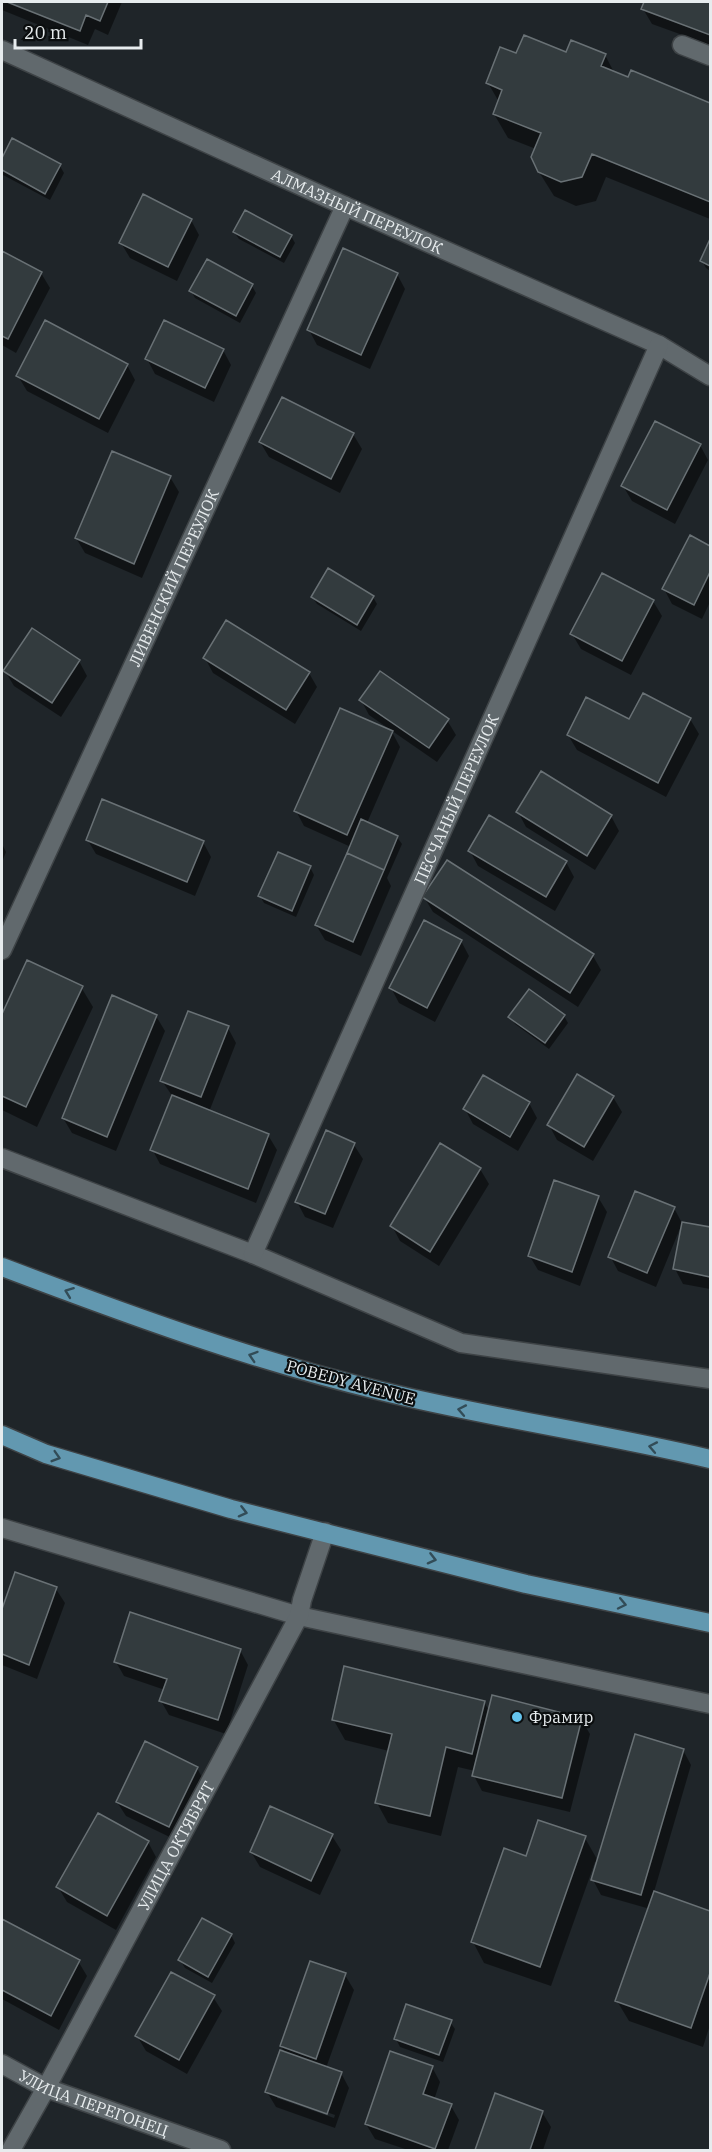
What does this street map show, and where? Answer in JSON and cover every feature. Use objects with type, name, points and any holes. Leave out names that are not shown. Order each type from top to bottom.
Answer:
[{"type":"main road","name":"POBEDY AVENUE","points":[[2,1267],[143,1320],[262,1359],[379,1391],[711,1459]]},
{"type":"main road","points":[[2,1435],[46,1454],[231,1509],[526,1584],[711,1623]]},
{"type":"street","points":[[681,45],[711,56]]},
{"type":"street","name":"АЛМАЗНЫЙ ПЕРЕУЛОК","points":[[2,50],[345,206],[659,345],[711,376]]},
{"type":"street","name":"ЛИВЕНСКИЙ ПЕРЕУЛОК","points":[[2,950],[345,206]]},
{"type":"street","name":"ПЕСЧАНЫЙ ПЕРЕУЛОК","points":[[252,1254],[659,345]]},
{"type":"street","points":[[2,1158],[252,1254],[461,1343],[711,1379]]},
{"type":"street","points":[[2,1528],[299,1616],[711,1704]]},
{"type":"street","name":"УЛИЦА ОКТЯБРЯТ","points":[[11,2151],[299,1616],[302,1600],[325,1532]]},
{"type":"street","name":"УЛИЦА ПЕРЕГОНЕЦ","points":[[2,2064],[46,2088],[221,2151]]},
{"type":"building","points":[[7,2],[108,2],[100,21],[86,15],[80,31]]},
{"type":"building","points":[[644,2],[710,2],[710,35],[641,9]]},
{"type":"building","points":[[524,35],[566,52],[571,40],[606,54],[601,66],[628,77],[631,70],[710,103],[710,202],[592,154],[582,177],[561,182],[538,172],[531,157],[541,133],[493,114],[502,90],[486,83],[500,47],[516,53]]},
{"type":"building","points":[[12,138],[61,164],[45,194],[2,170],[2,158]]},
{"type":"building","points":[[143,194],[192,219],[168,267],[119,243]]},
{"type":"building","points":[[245,210],[292,235],[280,257],[233,232]]},
{"type":"building","points":[[710,239],[710,266],[700,261]]},
{"type":"building","points":[[343,248],[398,273],[361,355],[307,330]]},
{"type":"building","points":[[2,251],[42,272],[8,339],[2,336]]},
{"type":"building","points":[[207,259],[253,284],[236,316],[189,291]]},
{"type":"building","points":[[45,320],[128,364],[99,419],[16,376]]},
{"type":"building","points":[[164,320],[224,349],[205,388],[145,359]]},
{"type":"building","points":[[282,397],[354,433],[331,479],[259,442]]},
{"type":"building","points":[[655,421],[701,444],[667,510],[621,486]]},
{"type":"building","points":[[112,451],[171,476],[134,564],[75,538]]},
{"type":"building","points":[[690,535],[710,546],[710,572],[694,605],[662,589]]},
{"type":"building","points":[[328,568],[374,596],[357,625],[311,597]]},
{"type":"building","points":[[602,573],[654,600],[622,661],[570,634]]},
{"type":"building","points":[[226,620],[310,672],[286,710],[203,658]]},
{"type":"building","points":[[32,628],[80,660],[52,703],[3,671]]},
{"type":"building","points":[[380,671],[449,719],[429,748],[359,700]]},
{"type":"building","points":[[643,693],[691,718],[658,783],[567,735],[586,697],[629,719]]},
{"type":"building","points":[[340,708],[393,731],[347,835],[294,811]]},
{"type":"building","points":[[541,771],[612,815],[587,856],[516,812]]},
{"type":"building","points":[[102,799],[204,841],[187,882],[86,840]]},
{"type":"building","points":[[489,815],[567,861],[546,897],[468,851]]},
{"type":"building","points":[[361,819],[398,836],[384,870],[347,853]]},
{"type":"building","points":[[278,852],[311,866],[292,911],[258,896]]},
{"type":"building","points":[[347,853],[384,870],[353,942],[315,925]]},
{"type":"building","points":[[447,860],[594,954],[570,993],[422,897]]},
{"type":"building","points":[[424,920],[462,940],[427,1008],[389,988]]},
{"type":"building","points":[[27,960],[83,986],[26,1107],[2,1096],[2,1014]]},
{"type":"building","points":[[529,989],[565,1015],[545,1043],[508,1017]]},
{"type":"building","points":[[112,995],[157,1015],[107,1137],[62,1118]]},
{"type":"building","points":[[188,1011],[229,1026],[201,1097],[160,1081]]},
{"type":"building","points":[[577,1074],[614,1096],[584,1147],[547,1125]]},
{"type":"building","points":[[483,1075],[530,1102],[510,1137],[463,1109]]},
{"type":"building","points":[[172,1095],[269,1134],[248,1189],[150,1150]]},
{"type":"building","points":[[326,1130],[355,1143],[325,1214],[295,1202]]},
{"type":"building","points":[[440,1143],[481,1168],[430,1252],[390,1226]]},
{"type":"building","points":[[554,1180],[599,1196],[572,1272],[528,1256]]},
{"type":"building","points":[[635,1191],[675,1207],[647,1273],[608,1257]]},
{"type":"building","points":[[682,1222],[710,1227],[710,1277],[673,1269]]},
{"type":"building","points":[[15,1572],[57,1587],[29,1665],[2,1654],[2,1609]]},
{"type":"building","points":[[130,1612],[241,1649],[218,1720],[159,1701],[167,1679],[114,1662]]},
{"type":"building","points":[[344,1666],[485,1701],[472,1754],[446,1747],[430,1816],[375,1803],[392,1734],[332,1720]]},
{"type":"building","points":[[492,1695],[582,1718],[562,1798],[472,1776]]},
{"type":"building","points":[[635,1734],[684,1749],[641,1895],[591,1880]]},
{"type":"building","points":[[145,1741],[198,1767],[169,1827],[116,1802]]},
{"type":"building","points":[[270,1806],[333,1834],[311,1881],[250,1852]]},
{"type":"building","points":[[98,1813],[149,1841],[107,1916],[56,1887]]},
{"type":"building","points":[[538,1820],[586,1836],[540,1967],[471,1942],[504,1848],[526,1856]]},
{"type":"building","points":[[654,1891],[710,1911],[710,1973],[691,2028],[615,2001]]},
{"type":"building","points":[[202,1918],[232,1934],[208,1977],[178,1960]]},
{"type":"building","points":[[2,1919],[80,1960],[51,2016],[2,1990]]},
{"type":"building","points":[[310,1961],[346,1973],[316,2059],[280,2046]]},
{"type":"building","points":[[171,1972],[215,1995],[179,2060],[135,2036]]},
{"type":"building","points":[[406,2004],[452,2020],[439,2055],[394,2039]]},
{"type":"building","points":[[280,2050],[342,2072],[327,2114],[265,2092]]},
{"type":"building","points":[[390,2051],[433,2066],[423,2094],[452,2104],[435,2149],[365,2124]]},
{"type":"building","points":[[495,2093],[543,2111],[530,2150],[475,2150]]},
{"type":"place","name":"Фрамир","points":[[517,1717]]}]
